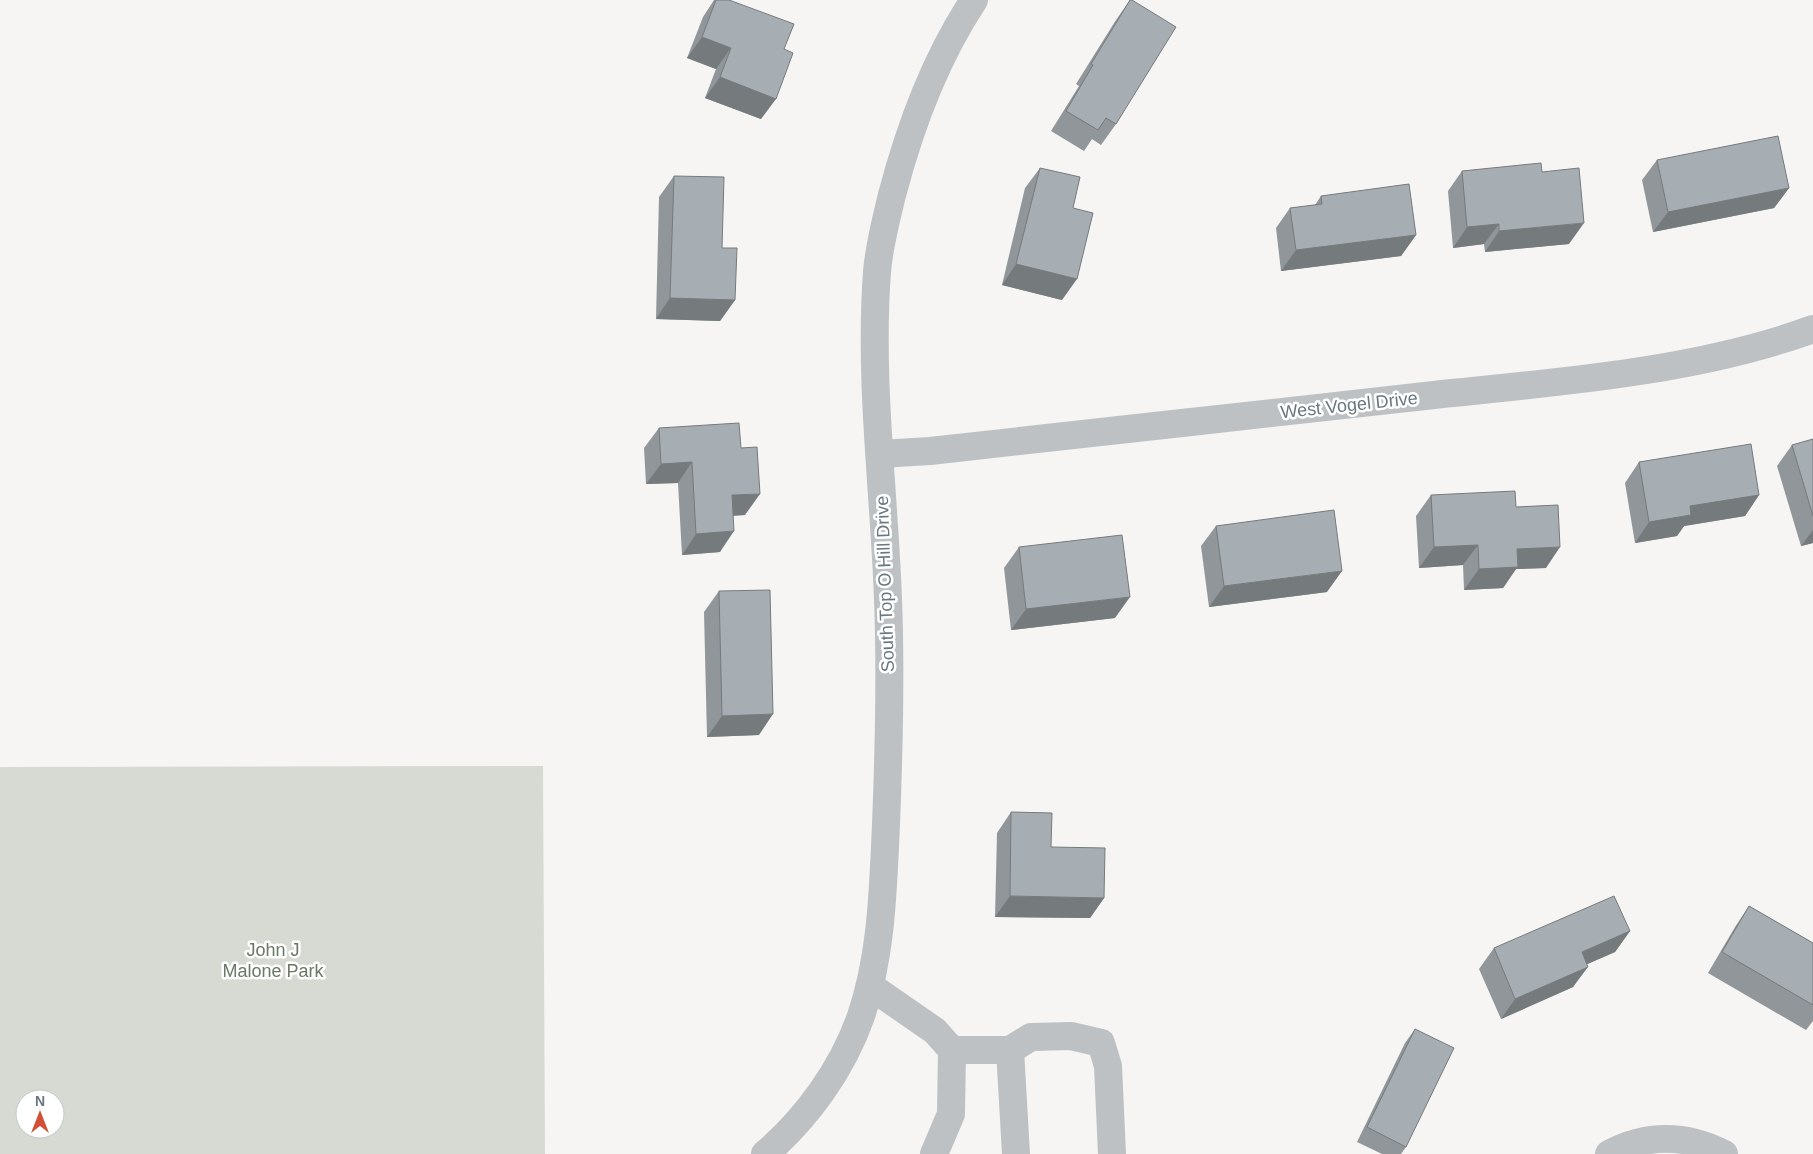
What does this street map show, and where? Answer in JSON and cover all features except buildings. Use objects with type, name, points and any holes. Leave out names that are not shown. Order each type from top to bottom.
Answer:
[{"type":"street","name":"South Top O Hill Drive","points":[[780,1150],[840,1060],[860,1019],[870,986],[883,897],[889,752],[888,602],[873,362],[877,269],[884,227],[904,146],[931,78],[974,0]]},
{"type":"street","name":"West Vogel Drive","points":[[880,454],[960,448],[1634,371],[1736,352],[1813,329]]},
{"type":"street","points":[[870,986],[936,1031],[952,1050],[951,1114],[934,1154]]},
{"type":"street","points":[[952,1050],[1010,1050],[1031,1037],[1071,1036],[1101,1043],[1108,1066],[1112,1154]]},
{"type":"street","points":[[1010,1050],[1016,1154]]},
{"type":"street","points":[[1609,1154],[1623,1146],[1653,1139],[1682,1139],[1709,1146],[1724,1154]]},
{"type":"green space","name":"John J Malone Park","points":[[543,766],[545,1154],[0,1154],[0,767]]}]
